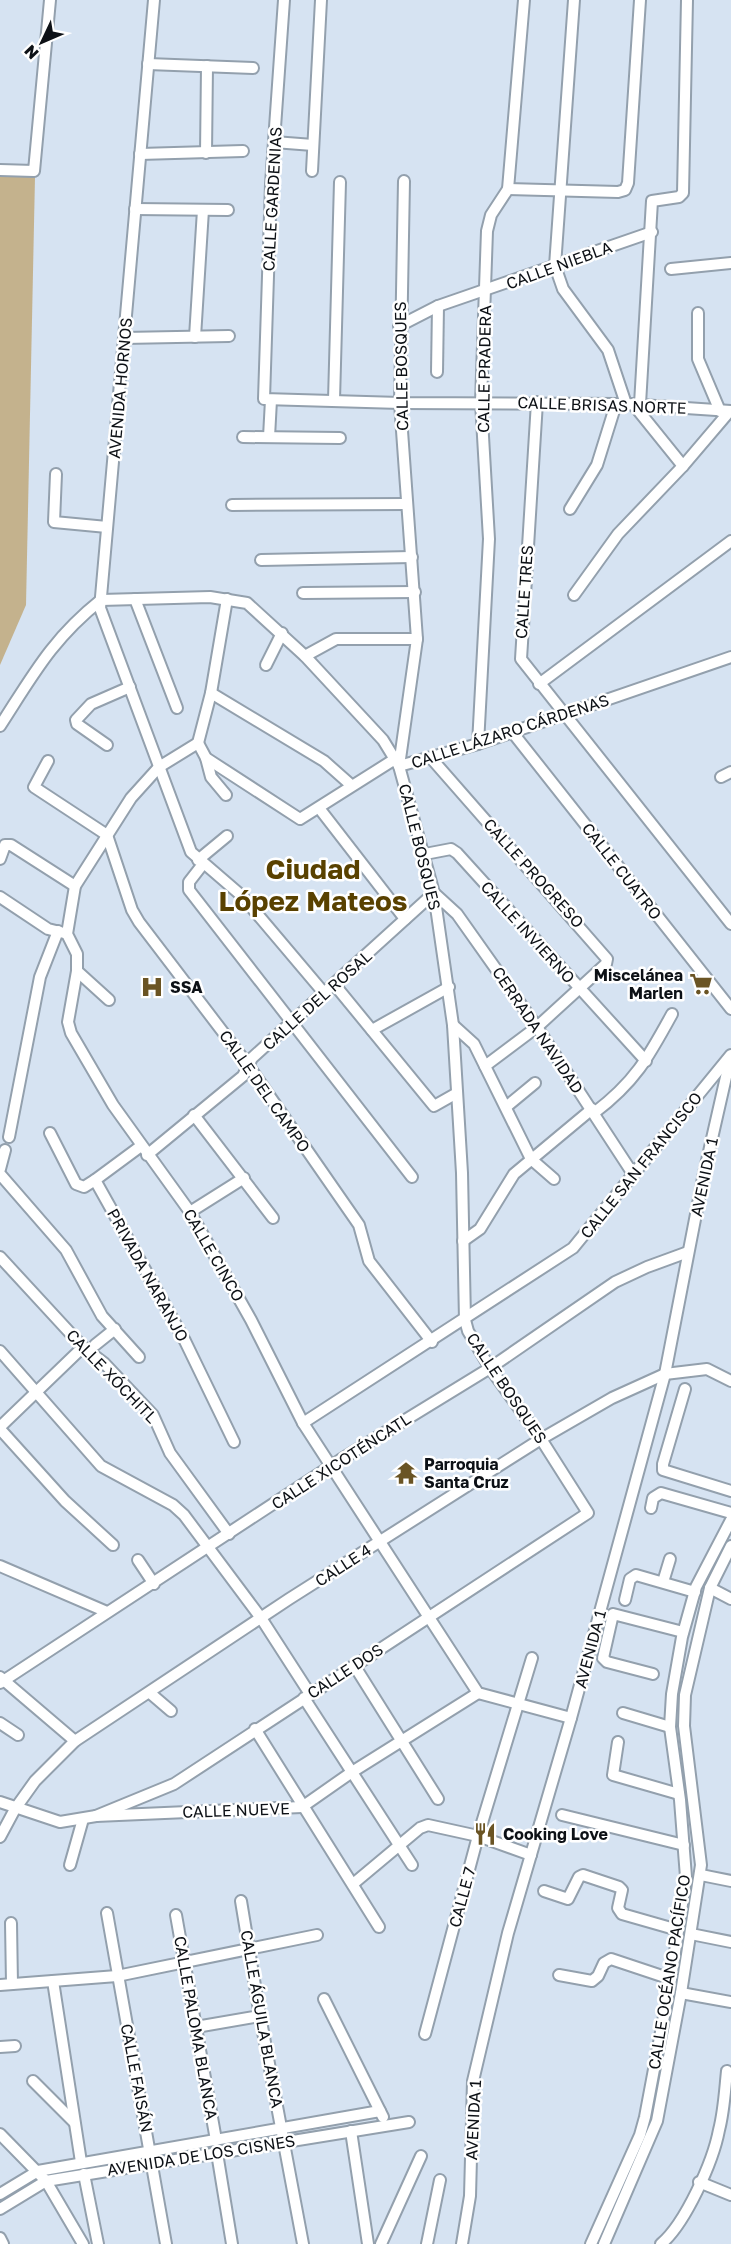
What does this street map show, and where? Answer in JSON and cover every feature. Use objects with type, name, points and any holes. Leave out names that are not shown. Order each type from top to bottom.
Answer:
[{"type":"street","points":[[0,170],[34,171],[50,0]]},
{"type":"street","name":"AVENIDA HORNOS","points":[[154,0],[100,608],[191,852],[201,862]]},
{"type":"street","name":"CALLE GARDENIAS","points":[[269,437],[274,142],[284,0]]},
{"type":"street","points":[[312,171],[321,0]]},
{"type":"street","name":"CALLE PRADERA","points":[[478,744],[489,539],[481,402],[487,231],[491,215],[508,189],[524,0]]},
{"type":"street","points":[[574,0],[558,191],[555,266],[563,289],[608,350],[629,404],[683,466]]},
{"type":"street","points":[[508,189],[618,192],[625,190],[628,183],[640,0]]},
{"type":"street","points":[[570,509],[597,465],[629,404],[652,232],[652,201],[681,196],[687,0]]},
{"type":"street","points":[[148,64],[253,68]]},
{"type":"street","points":[[206,153],[207,66]]},
{"type":"street","points":[[274,142],[313,145]]},
{"type":"street","points":[[140,154],[243,151]]},
{"type":"street","name":"CALLE BOSQUES","points":[[404,181],[399,326],[400,403],[417,639],[397,763],[425,854],[434,893],[449,987],[457,1093],[465,1320],[468,1331],[490,1368],[541,1439],[588,1513]]},
{"type":"street","points":[[334,400],[340,182]]},
{"type":"street","points":[[135,209],[228,210]]},
{"type":"street","points":[[195,337],[203,210]]},
{"type":"street","name":"CALLE NIEBLA","points":[[399,326],[438,306],[652,232]]},
{"type":"street","points":[[671,269],[731,263]]},
{"type":"street","points":[[437,372],[438,306]]},
{"type":"street","points":[[574,595],[618,534],[683,466],[726,411],[698,359],[698,314]]},
{"type":"street","points":[[124,338],[228,336]]},
{"type":"street","name":"CALLE BRISAS NORTE","points":[[268,399],[400,403],[629,404],[726,411]]},
{"type":"street","name":"CALLE TRES","points":[[537,402],[520,649],[524,667],[731,924]]},
{"type":"street","points":[[243,437],[340,438]]},
{"type":"street","points":[[56,474],[54,522],[107,527]]},
{"type":"street","points":[[232,505],[406,504]]},
{"type":"street","points":[[539,684],[731,541]]},
{"type":"street","points":[[261,561],[412,557]]},
{"type":"street","points":[[303,593],[415,592]]},
{"type":"street","points":[[0,726],[49,649],[63,633],[101,600],[210,597],[227,599],[211,693],[198,743],[206,758],[211,777],[226,795]]},
{"type":"street","points":[[135,599],[177,708]]},
{"type":"street","name":"CALLE LÁZARO CÁRDENAS","points":[[227,599],[247,603],[282,633],[383,740],[397,763],[431,758],[513,733],[731,657]]},
{"type":"street","points":[[266,664],[282,633]]},
{"type":"street","points":[[305,656],[336,639],[417,639]]},
{"type":"street","points":[[107,745],[77,724],[76,720],[91,704],[130,687]]},
{"type":"street","points":[[211,693],[324,761],[351,785]]},
{"type":"street","name":"CALLE CUATRO","points":[[513,733],[731,1009]]},
{"type":"street","name":"CALLE CINCO","points":[[198,743],[159,767],[131,798],[75,886],[62,933],[77,954],[77,971],[68,1022],[71,1033],[107,1095],[190,1212],[250,1320],[303,1423],[478,1693]]},
{"type":"street","points":[[206,758],[300,819],[351,785],[397,763]]},
{"type":"street","name":"CALLE PROGRESO","points":[[431,758],[605,954],[606,964],[579,989]]},
{"type":"street","points":[[48,761],[34,783],[38,792],[107,834]]},
{"type":"street","points":[[319,808],[405,919]]},
{"type":"street","name":"CALLE DEL CAMPO","points":[[107,834],[132,910],[139,922],[248,1065],[359,1225],[369,1261],[432,1342]]},
{"type":"street","points":[[227,836],[201,862],[189,882],[189,890],[294,1022],[412,1178]]},
{"type":"street","points":[[0,859],[5,845],[11,845],[75,886]]},
{"type":"street","name":"CALLE INVIERNO","points":[[425,854],[444,849],[457,853],[646,1061]]},
{"type":"street","points":[[201,862],[242,896],[324,993]]},
{"type":"street","name":"CALLE DEL ROSAL","points":[[95,1180],[144,1150],[194,1115],[243,1076],[252,1058],[434,893]]},
{"type":"street","name":"CERRADA NAVIDAD","points":[[434,893],[457,914],[537,1027],[633,1174]]},
{"type":"street","points":[[0,897],[48,929],[62,933],[40,977],[9,1137]]},
{"type":"street","points":[[77,971],[109,1000]]},
{"type":"street","points":[[334,984],[434,1106],[457,1093]]},
{"type":"street","points":[[372,1030],[449,987]]},
{"type":"street","points":[[485,1066],[537,1027],[579,989]]},
{"type":"street","points":[[463,1241],[480,1229],[514,1174],[593,1111],[619,1094],[646,1061],[672,1014]]},
{"type":"street","points":[[453,1025],[474,1044],[531,1159],[554,1179]]},
{"type":"street","name":"CALLE SAN FRANCISCO","points":[[303,1423],[432,1342],[573,1248],[731,1055]]},
{"type":"street","name":"AVENIDA 1","points":[[462,2244],[470,2196],[473,2081],[508,1933],[571,1718],[665,1374],[688,1252],[731,1055]]},
{"type":"street","points":[[506,1107],[535,1083]]},
{"type":"street","points":[[194,1115],[273,1218]]},
{"type":"street","points":[[50,1133],[76,1184],[84,1187],[95,1180]]},
{"type":"street","points":[[5,1150],[0,1171],[66,1250],[102,1316],[139,1357]]},
{"type":"street","points":[[190,1212],[244,1178]]},
{"type":"street","name":"PRIVADA NARANJO","points":[[95,1180],[185,1341],[234,1442]]},
{"type":"street","name":"CALLE XICOTÉNCATL","points":[[1,1680],[154,1584],[331,1466],[490,1368],[615,1282],[647,1266],[688,1252]]},
{"type":"street","name":"CALLE XÓCHITL","points":[[0,1257],[83,1347],[104,1363],[153,1415],[159,1423],[170,1453],[229,1533]]},
{"type":"street","points":[[95,1344],[115,1329]]},
{"type":"street","points":[[83,1347],[0,1428],[64,1501],[113,1545]]},
{"type":"street","points":[[0,1351],[35,1394],[101,1466],[173,1505],[209,1547],[261,1618],[352,1772],[412,1865]]},
{"type":"street","name":"CALLE 4","points":[[0,1837],[15,1809],[35,1782],[75,1741],[261,1618],[541,1439],[612,1398],[665,1374],[707,1369],[731,1380]]},
{"type":"street","points":[[685,1389],[663,1470],[731,1491]]},
{"type":"street","points":[[651,1508],[656,1494],[661,1493],[731,1513]]},
{"type":"street","name":"CALLE DOS","points":[[96,1816],[174,1784],[588,1513]]},
{"type":"street","name":"CALLE OCÉANO PACÍFICO","points":[[591,2244],[639,2135],[655,2065],[686,1877],[679,1794],[670,1727],[672,1694],[683,1632],[695,1592],[707,1562],[731,1520]]},
{"type":"street","name":"CALLE OCÉANO PACÍFICO","points":[[604,2244],[651,2139],[668,2068],[701,1875],[684,1726],[685,1695],[710,1588],[731,1546]]},
{"type":"street","points":[[663,1582],[670,1559]]},
{"type":"street","points":[[138,1560],[154,1584]]},
{"type":"street","points":[[0,1566],[107,1612]]},
{"type":"street","points":[[625,1600],[632,1576],[663,1582],[695,1592]]},
{"type":"street","points":[[710,1588],[731,1599]]},
{"type":"street","points":[[653,1674],[603,1659],[613,1614],[683,1632]]},
{"type":"street","name":"CALLE 7","points":[[425,2034],[478,1836],[532,1658]]},
{"type":"street","points":[[354,1665],[438,1799]]},
{"type":"street","points":[[1,1680],[75,1741]]},
{"type":"street","points":[[150,1693],[171,1711]]},
{"type":"street","points":[[478,1693],[571,1718]]},
{"type":"street","name":"CALLE NUEVE","points":[[0,1802],[15,1809],[60,1822],[96,1816],[302,1807],[352,1772],[478,1693]]},
{"type":"street","points":[[672,1694],[685,1695]]},
{"type":"street","points":[[623,1713],[670,1727]]},
{"type":"street","points":[[0,1723],[18,1735]]},
{"type":"street","points":[[255,1730],[378,1927]]},
{"type":"street","points":[[618,1742],[613,1775],[679,1794]]},
{"type":"street","points":[[562,1815],[684,1845]]},
{"type":"street","points":[[70,1865],[83,1819]]},
{"type":"street","points":[[353,1884],[399,1845],[428,1825],[478,1836],[531,1855]]},
{"type":"street","points":[[544,1891],[568,1899],[579,1877],[583,1875],[622,1890],[618,1908],[622,1914],[678,1930]]},
{"type":"street","points":[[701,1875],[731,1881]]},
{"type":"street","name":"CALLE ÁGUILA BLANCA","points":[[242,1901],[260,2016],[303,2244]]},
{"type":"street","name":"CALLE FAISÁN","points":[[107,1913],[166,2244]]},
{"type":"street","name":"CALLE PALOMA BLANCA","points":[[176,1915],[216,2140]]},
{"type":"street","points":[[11,1923],[6,1984],[117,1976],[317,1935]]},
{"type":"street","points":[[691,1934],[731,1942]]},
{"type":"street","points":[[559,1975],[592,1981],[598,1976],[604,1963],[611,1959],[671,1978]]},
{"type":"street","points":[[53,1981],[81,2162]]},
{"type":"street","points":[[681,1993],[731,2002]]},
{"type":"street","points":[[324,1999],[386,2125]]},
{"type":"street","points":[[196,2027],[260,2016]]},
{"type":"street","points":[[0,2047],[15,2046]]},
{"type":"street","points":[[655,2065],[668,2068]]},
{"type":"street","points":[[662,2244],[680,2225],[725,2131],[725,2070]]},
{"type":"street","points":[[33,2081],[74,2122]]},
{"type":"street","name":"AVENIDA DE LOS CISNES","points":[[0,2209],[46,2181],[151,2158],[216,2140],[380,2111]]},
{"type":"street","name":"AVENIDA DE LOS CISNES","points":[[0,2194],[38,2171],[81,2162],[217,2153],[409,2122]]},
{"type":"street","points":[[351,2131],[368,2244]]},
{"type":"street","points":[[0,2134],[46,2181],[83,2244]]},
{"type":"street","points":[[217,2153],[232,2244]]},
{"type":"street","points":[[381,2244],[421,2156]]},
{"type":"street","points":[[84,2174],[98,2244]]},
{"type":"street","points":[[427,2244],[440,2180]]},
{"type":"street","points":[[699,2182],[731,2195]]},
{"type":"street","points":[[0,2238],[3,2244]]},
{"type":"shaded area","points":[[0,177],[35,177],[26,605],[0,665]]},
{"type":"place","name":"Miscelánea Marlen","points":[[701,984]]},
{"type":"place","name":"SSA","points":[[152,987]]},
{"type":"place","name":"Parroquia Santa Cruz","points":[[406,1473]]},
{"type":"place","name":"Cooking Love","points":[[485,1834]]},
{"type":"district","name":"Ciudad López Mateos","points":[[313,884]]}]
